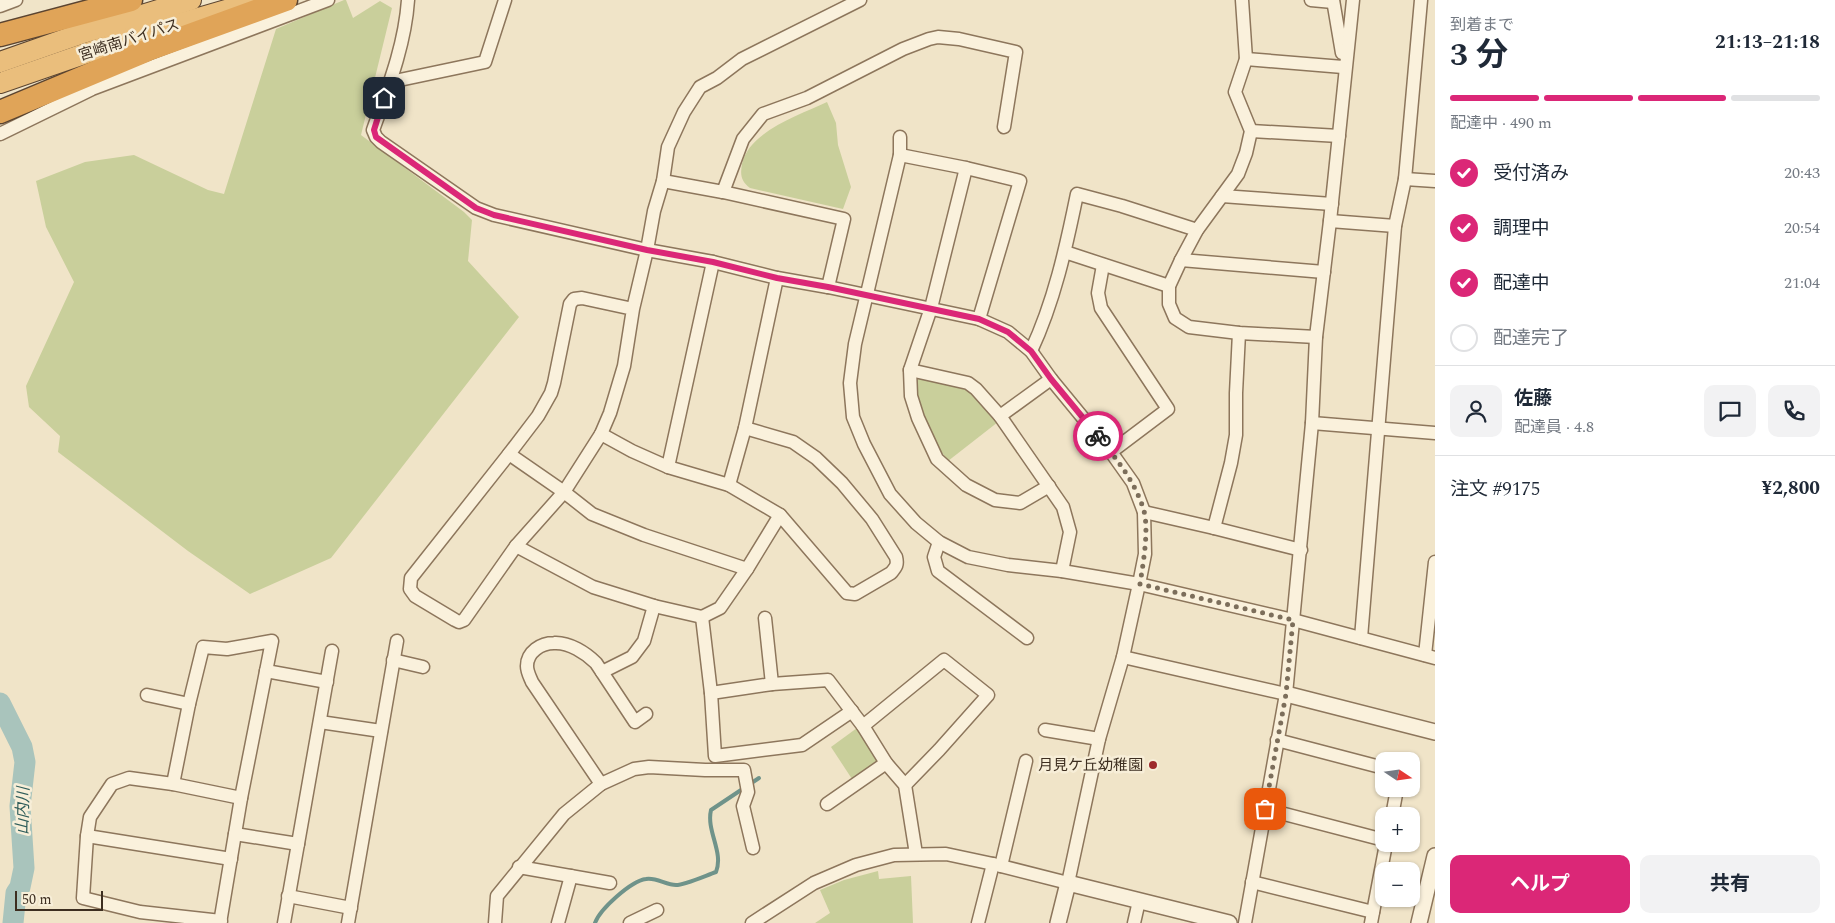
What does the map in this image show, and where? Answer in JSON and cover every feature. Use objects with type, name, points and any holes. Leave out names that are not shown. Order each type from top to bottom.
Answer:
[{"type":"highway","points":[[0,35],[131,0]]},
{"type":"highway","name":"宮崎南バイパス","points":[[0,62],[80,34],[191,0]]},
{"type":"highway","name":"宮崎南バイパス","points":[[0,83],[133,37],[259,0]]},
{"type":"highway","points":[[4,111],[148,50],[286,0]]},
{"type":"street","points":[[0,6],[16,0]]},
{"type":"street","points":[[0,134],[92,89],[328,0]]},
{"type":"street","points":[[408,0],[406,20],[390,82],[374,130],[376,137],[476,208],[494,215],[647,250],[713,262],[777,278],[979,319],[1008,332],[1031,351],[1051,379],[1111,452],[1133,483],[1144,512],[1145,554],[1140,584],[1123,657],[1099,740],[1058,923]]},
{"type":"street","points":[[390,82],[485,62],[505,0]]},
{"type":"street","points":[[633,309],[582,298],[574,299],[570,304],[551,393],[538,416],[411,578],[410,589],[415,596],[455,620],[461,622],[466,618],[516,546],[564,492],[601,434],[616,400],[624,366],[633,309],[654,212],[663,181],[668,147],[684,112],[700,87],[717,78],[742,59],[860,0]]},
{"type":"street","points":[[1242,0],[1246,59],[1234,92],[1251,131],[1246,153],[1238,174],[1197,230],[1181,260],[1169,286],[1168,304],[1175,318],[1189,327],[1239,333],[1316,337]]},
{"type":"street","points":[[1311,0],[1333,1],[1341,43],[1344,82]]},
{"type":"street","points":[[1245,923],[1286,694],[1312,423],[1316,337],[1353,0]]},
{"type":"street","points":[[1361,638],[1395,226],[1405,179],[1421,0]]},
{"type":"street","points":[[723,192],[742,139],[763,114],[807,98],[903,49],[929,39],[938,37],[960,39],[1016,52],[1004,127]]},
{"type":"street","points":[[1246,59],[1343,67]]},
{"type":"street","points":[[1251,131],[1339,136]]},
{"type":"street","points":[[900,137],[900,155],[855,344],[850,382],[853,417],[864,444],[890,494],[916,523],[939,542],[968,557],[1008,565],[1062,571],[1140,584],[1293,620],[1430,657],[1435,562]]},
{"type":"street","points":[[900,155],[966,168],[1020,182],[979,319]]},
{"type":"street","points":[[966,168],[931,308],[910,370],[911,396],[921,426],[937,459],[966,485],[995,500],[1020,504],[1049,486]]},
{"type":"street","points":[[1405,179],[1435,181]]},
{"type":"street","points":[[663,181],[723,192],[844,219],[828,287]]},
{"type":"street","points":[[1031,351],[1044,322],[1065,252],[1077,194],[1197,230]]},
{"type":"street","points":[[1222,196],[1332,204]]},
{"type":"street","points":[[1330,222],[1395,226]]},
{"type":"street","points":[[1065,252],[1169,286]]},
{"type":"street","points":[[1181,260],[1324,272]]},
{"type":"street","points":[[668,467],[713,262]]},
{"type":"street","points":[[1103,265],[1098,293],[1101,308],[1168,409],[1111,452]]},
{"type":"street","points":[[729,485],[745,428],[777,278]]},
{"type":"street","points":[[1214,528],[1231,463],[1236,435],[1239,333]]},
{"type":"street","points":[[910,370],[968,383],[976,389],[1000,416],[1063,507],[1070,532],[1062,571]]},
{"type":"street","points":[[1000,416],[1051,379]]},
{"type":"street","points":[[1312,423],[1435,434]]},
{"type":"street","points":[[601,434],[632,451],[668,467],[729,485],[780,515],[847,593],[855,594],[891,573],[896,568],[898,563],[896,557],[872,519],[842,483],[816,458],[793,442],[745,428]]},
{"type":"street","points":[[509,454],[592,514],[622,527],[747,569]]},
{"type":"street","points":[[1144,512],[1301,550]]},
{"type":"street","points":[[516,546],[593,586],[654,606],[702,617],[720,608],[747,569],[780,515]]},
{"type":"street","points":[[939,542],[934,557],[938,571],[1027,638]]},
{"type":"street","points":[[602,672],[632,657],[644,641],[654,606]]},
{"type":"street","points":[[702,617],[711,693],[715,756],[802,745],[852,711]]},
{"type":"street","points":[[765,618],[772,684]]},
{"type":"street","points":[[173,784],[203,647],[226,649],[272,641],[241,798],[221,922],[139,917],[83,898],[90,818],[112,784],[129,778],[173,784],[241,798]]},
{"type":"street","points":[[348,923],[397,641]]},
{"type":"street","points":[[601,784],[532,682],[527,667],[534,651],[540,646],[553,642],[565,644],[590,657],[596,663],[634,722],[646,714]]},
{"type":"street","points":[[284,923],[332,651]]},
{"type":"street","points":[[1123,657],[1286,694],[1435,732]]},
{"type":"street","points":[[393,660],[423,667]]},
{"type":"street","points":[[863,726],[944,660],[988,695],[940,750],[904,785]]},
{"type":"street","points":[[266,671],[327,682]]},
{"type":"street","points":[[711,693],[772,684],[828,680],[863,726],[886,764],[904,785],[916,854]]},
{"type":"street","points":[[146,695],[189,704]]},
{"type":"street","points":[[320,722],[381,731]]},
{"type":"street","points":[[1045,730],[1099,740]]},
{"type":"street","points":[[1277,740],[1375,766]]},
{"type":"street","points":[[978,923],[997,865],[1026,761]]},
{"type":"street","points":[[827,804],[886,764]]},
{"type":"street","points":[[496,923],[497,896],[564,814],[601,784],[634,769],[649,767],[744,770],[746,786],[743,806],[753,848]]},
{"type":"street","points":[[1265,809],[1375,838]]},
{"type":"street","points":[[235,834],[298,844]]},
{"type":"street","points":[[87,836],[231,859]]},
{"type":"street","points":[[1252,882],[1372,918],[1384,852]]},
{"type":"street","points":[[752,923],[814,882],[856,865],[894,854],[946,854],[1139,901],[1201,920],[1229,923]]},
{"type":"street","points":[[1419,923],[1435,856]]},
{"type":"street","points":[[519,867],[610,883]]},
{"type":"street","points":[[558,923],[571,876]]},
{"type":"street","points":[[288,896],[351,908]]},
{"type":"street","points":[[1134,923],[1139,901]]},
{"type":"street","points":[[630,923],[658,910]]},
{"type":"green space","points":[[346,0],[353,18],[380,1],[392,8],[361,135],[472,220],[468,261],[519,317],[331,558],[250,594],[188,551],[58,452],[60,436],[29,407],[26,386],[74,282],[46,227],[36,181],[85,162],[134,155],[208,190],[224,194],[276,29]]},
{"type":"green space","points":[[827,102],[836,123],[838,145],[851,187],[843,209],[750,188],[742,178],[741,171],[747,152],[754,142],[777,125]]},
{"type":"green space","points":[[921,377],[965,387],[975,394],[998,422],[948,461],[936,443],[922,413],[916,381]]},
{"type":"green space","points":[[857,728],[879,760],[876,766],[854,782],[831,747]]},
{"type":"green space","points":[[878,871],[879,879],[911,876],[913,923],[815,923],[830,913],[820,890],[844,880]]},
{"type":"waterway","name":"山内川","points":[[0,703],[22,747],[25,762],[20,806],[24,868],[20,887],[16,893],[13,923]]},
{"type":"waterway","points":[[750,784],[759,778]]},
{"type":"waterway","points":[[595,923],[609,903],[640,881],[650,879],[672,885],[680,885],[716,872],[718,857],[711,826],[711,810],[744,788]]},
{"type":"way so far","points":[[1098,436],[1133,483],[1144,512],[1145,554],[1140,584],[1293,620],[1286,694],[1265,809]]},
{"type":"place","name":"月見ケ丘幼稚園","points":[[1153,765]]},
{"type":"route","points":[[384,98],[374,130],[376,137],[476,208],[494,215],[647,250],[713,262],[777,278],[979,319],[1008,332],[1031,351],[1051,379],[1098,436]]}]
